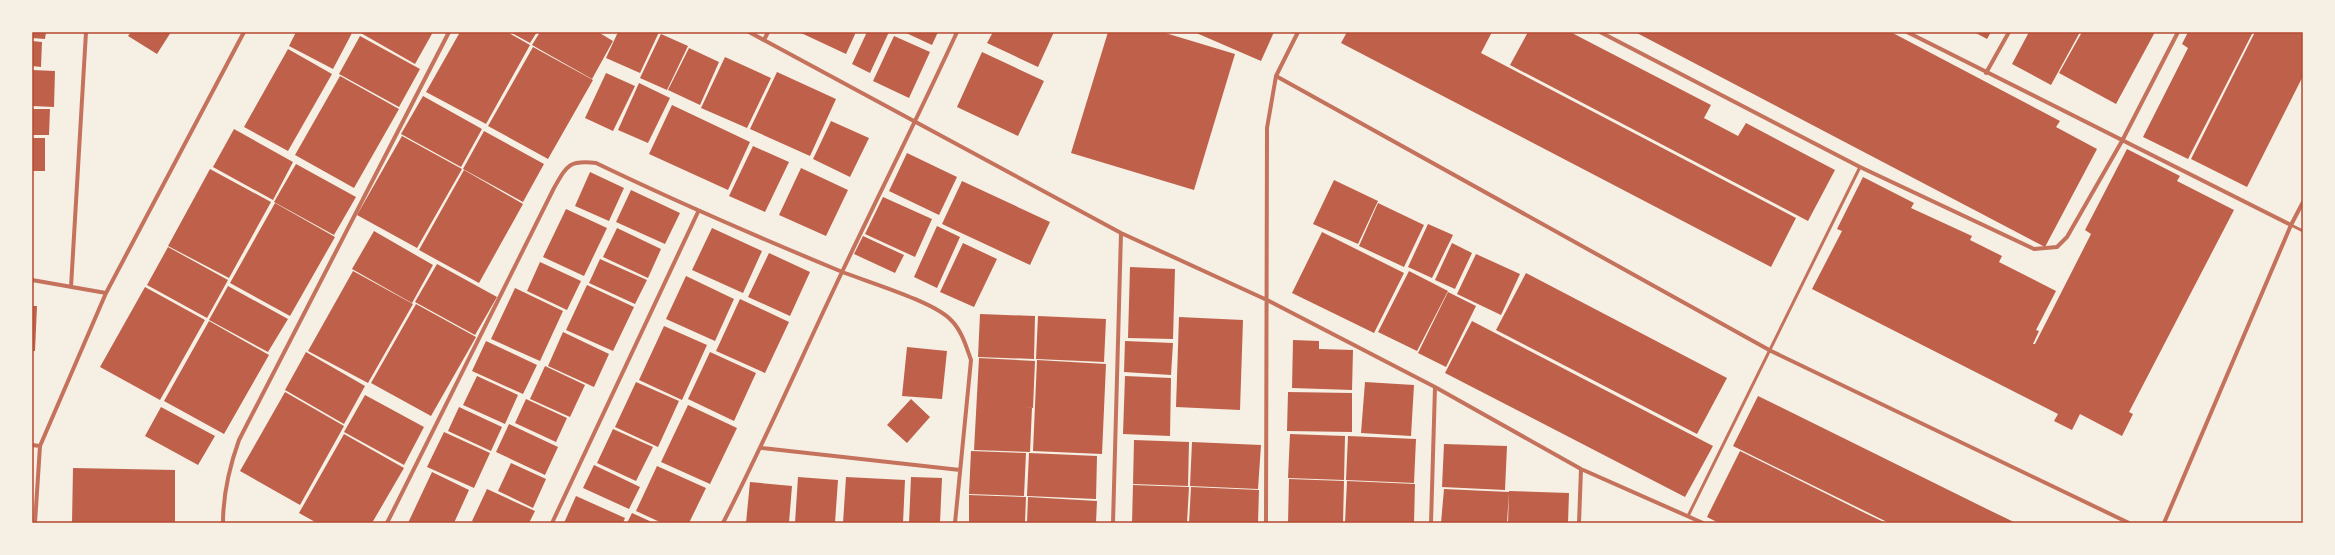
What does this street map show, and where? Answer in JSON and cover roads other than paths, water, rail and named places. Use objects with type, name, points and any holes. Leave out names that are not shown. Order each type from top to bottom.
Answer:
[{"type":"street","points":[[71,286],[86,32]]},
{"type":"street","points":[[35,523],[40,446],[106,293],[244,32]]},
{"type":"street","points":[[223,523],[223,507],[228,473],[239,440],[449,32]]},
{"type":"street","points":[[749,32],[916,124],[1121,233],[1267,300],[1435,387],[1581,469],[1703,523]]},
{"type":"street","points":[[764,40],[768,32]]},
{"type":"street","points":[[722,523],[762,448],[842,272],[916,124],[957,32]]},
{"type":"street","points":[[1266,523],[1267,128],[1276,76],[1298,32]]},
{"type":"street","points":[[1600,32],[1860,167],[2034,249],[2048,249],[2057,247],[2067,237],[2122,141],[2178,32]]},
{"type":"street","points":[[1907,32],[2291,225]]},
{"type":"street","points":[[1986,73],[2009,32]]},
{"type":"street","points":[[1276,76],[1771,351],[2129,523]]},
{"type":"street","points":[[388,523],[566,168],[578,161],[596,163],[698,212],[842,272],[932,307],[951,319],[962,336],[970,360],[955,523]]},
{"type":"street","points":[[2164,523],[2291,225],[2303,202]]},
{"type":"street","points":[[552,523],[698,212]]},
{"type":"street","points":[[1113,523],[1121,233]]},
{"type":"street","points":[[32,280],[106,293]]},
{"type":"street","points":[[1431,523],[1435,387]]},
{"type":"street","points":[[32,445],[40,446]]},
{"type":"street","points":[[762,448],[960,470]]},
{"type":"street","points":[[1579,523],[1581,469]]},
{"type":"lane","points":[[1688,516],[1771,351],[1860,167]]},
{"type":"lane","points":[[2291,225],[2303,231]]}]
